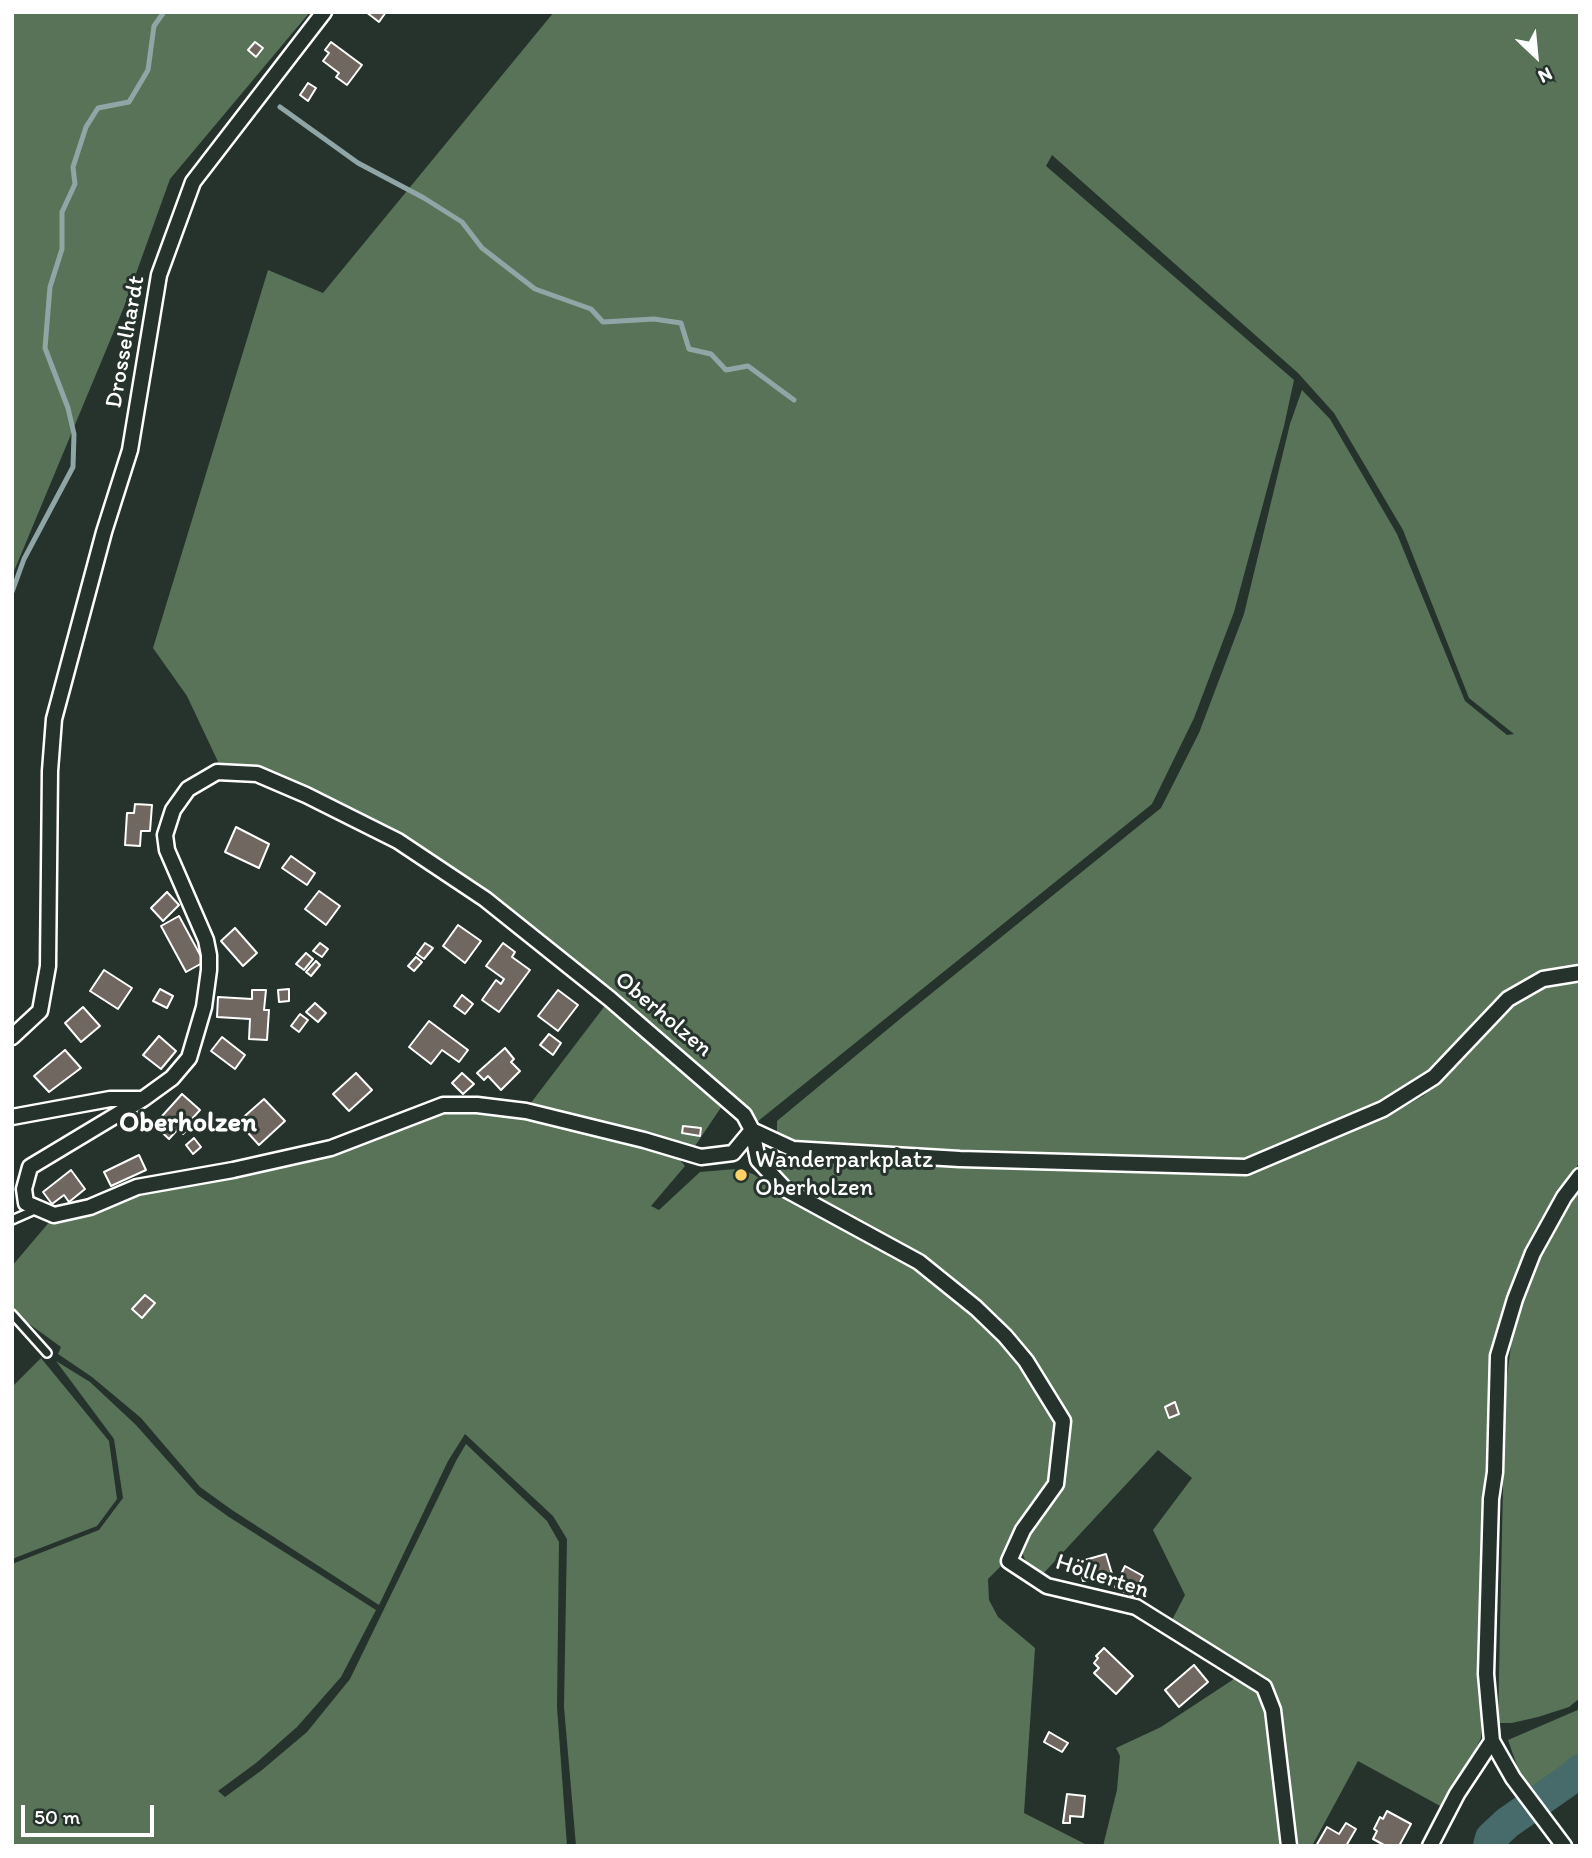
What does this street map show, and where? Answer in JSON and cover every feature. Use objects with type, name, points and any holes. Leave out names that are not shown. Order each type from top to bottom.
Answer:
[{"type":"street","name":"Drosselhardt","points":[[12,1037],[40,1011],[48,966],[50,771],[54,719],[104,532],[130,450],[159,275],[193,182],[324,12]]},
{"type":"street","name":"Oberholzen","points":[[37,1208],[26,1203],[24,1189],[30,1167],[143,1099],[172,1078],[189,1058],[204,1007],[209,970],[206,940],[167,850],[165,835],[173,810],[188,789],[218,772],[257,774],[306,795],[398,841],[485,899],[610,999],[744,1115],[752,1130]]},
{"type":"street","points":[[37,1208],[54,1215],[90,1207],[137,1187],[233,1170],[331,1148],[443,1105],[477,1105],[526,1111],[701,1157],[733,1153],[752,1130],[793,1149],[960,1159],[1246,1167],[1384,1109],[1434,1077],[1508,999],[1543,979],[1580,972]]},
{"type":"street","points":[[12,1117],[110,1099],[143,1099]]},
{"type":"street","name":"Höllerten","points":[[752,1130],[758,1160],[785,1189],[919,1262],[976,1308],[1026,1360],[1063,1421],[1056,1484],[1023,1530],[1009,1561],[1047,1586],[1136,1607],[1264,1687],[1273,1710],[1289,1846]]},
{"type":"street","points":[[1564,1846],[1526,1796],[1492,1741],[1486,1674],[1498,1356],[1515,1299],[1533,1253],[1564,1197],[1580,1176]]},
{"type":"street","points":[[1430,1846],[1457,1794],[1492,1741]]},
{"type":"lane","points":[[12,1220],[37,1208]]},
{"type":"lane","points":[[12,1314],[47,1353]]},
{"type":"green space","points":[[12,12],[310,12],[170,179],[124,307],[12,576]]},
{"type":"green space","points":[[554,12],[1580,12],[1580,967],[1544,973],[1430,1074],[1378,1103],[1241,1162],[797,1144],[782,1139],[777,1131],[777,1121],[1161,808],[1199,733],[1244,614],[1290,424],[1302,390],[1330,419],[1397,534],[1465,701],[1507,735],[1514,734],[1469,698],[1403,530],[1334,413],[1298,373],[1052,155],[1046,166],[1294,380],[1234,612],[1194,718],[1152,804],[757,1122],[488,890],[404,835],[307,787],[257,768],[220,766],[187,696],[153,648],[268,270],[323,293]]},
{"type":"green space","points":[[1580,978],[1580,1162],[1550,1205],[1528,1245],[1502,1314],[1495,1350],[1489,1431],[1481,1738],[1442,1807],[1358,1761],[1312,1846],[1294,1846],[1276,1700],[1171,1622],[1185,1595],[1153,1530],[1192,1478],[1158,1450],[1041,1576],[1033,1571],[1022,1552],[1028,1533],[1062,1486],[1067,1419],[1029,1355],[925,1259],[864,1222],[795,1189],[779,1175],[777,1168],[783,1164],[872,1163],[1203,1174],[1246,1172],[1388,1116],[1423,1096],[1444,1078],[1514,1003],[1548,984]]},
{"type":"green space","points":[[607,1003],[722,1106],[693,1149],[527,1108]]},
{"type":"green space","points":[[474,1111],[521,1117],[641,1146],[679,1159],[685,1166],[651,1206],[659,1210],[700,1172],[736,1169],[753,1174],[783,1195],[917,1264],[1024,1361],[1060,1422],[1054,1483],[1006,1561],[988,1579],[989,1600],[998,1617],[1035,1648],[1024,1813],[1089,1846],[576,1846],[564,1707],[567,1539],[553,1516],[465,1434],[448,1461],[379,1605],[200,1487],[141,1418],[92,1377],[58,1354],[61,1347],[12,1309],[12,1266],[51,1220],[136,1194],[331,1154],[433,1113]]},
{"type":"green space","points":[[1580,1187],[1580,1698],[1569,1707],[1538,1717],[1498,1723],[1505,1392],[1512,1338],[1535,1264],[1562,1211]]},
{"type":"green space","points":[[41,1358],[109,1441],[117,1499],[97,1526],[12,1559],[12,1387]]},
{"type":"green space","points":[[56,1361],[90,1382],[136,1425],[198,1495],[376,1610],[341,1677],[297,1727],[256,1763],[218,1791],[225,1797],[307,1732],[350,1679],[466,1444],[547,1521],[559,1542],[557,1707],[567,1846],[12,1846],[12,1564],[99,1530],[123,1498],[114,1439]]},
{"type":"green space","points":[[1240,1675],[1261,1689],[1269,1709],[1285,1846],[1103,1846],[1117,1790],[1120,1756],[1116,1748],[1161,1727]]},
{"type":"green space","points":[[1580,1709],[1580,1767],[1555,1802],[1546,1808],[1522,1780],[1508,1740]]},
{"type":"building","points":[[366,12],[386,12],[379,22]]},
{"type":"building","points":[[255,42],[263,48],[256,57],[248,50]]},
{"type":"building","points":[[331,42],[362,65],[347,85],[336,77],[339,73],[323,61],[329,53],[325,50]]},
{"type":"building","points":[[308,83],[316,88],[308,101],[300,95]]},
{"type":"building","points":[[135,804],[152,805],[150,831],[141,831],[140,846],[125,845],[127,813],[134,813]]},
{"type":"building","points":[[236,827],[269,844],[259,868],[225,852]]},
{"type":"building","points":[[291,856],[315,873],[307,885],[282,868]]},
{"type":"building","points":[[319,891],[340,906],[326,925],[305,909]]},
{"type":"building","points":[[167,892],[179,905],[163,921],[151,908]]},
{"type":"building","points":[[179,916],[204,962],[186,972],[161,926]]},
{"type":"building","points":[[458,925],[481,941],[465,963],[443,946]]},
{"type":"building","points":[[235,928],[257,953],[243,966],[221,941]]},
{"type":"building","points":[[320,943],[328,949],[322,957],[313,951]]},
{"type":"building","points":[[425,943],[433,948],[424,959],[417,954]]},
{"type":"building","points":[[503,943],[515,952],[512,957],[530,970],[499,1012],[482,1000],[496,980],[501,984],[504,979],[486,966]]},
{"type":"building","points":[[306,953],[313,959],[304,970],[296,964]]},
{"type":"building","points":[[416,957],[422,962],[414,971],[408,966]]},
{"type":"building","points":[[316,961],[320,965],[311,976],[306,972]]},
{"type":"building","points":[[104,970],[132,988],[118,1009],[90,991]]},
{"type":"building","points":[[160,989],[173,996],[167,1008],[153,1001]]},
{"type":"building","points":[[289,989],[289,1001],[279,1002],[278,990]]},
{"type":"building","points":[[252,990],[266,990],[264,1010],[269,1010],[267,1040],[249,1039],[250,1019],[217,1017],[218,997],[252,999]]},
{"type":"building","points":[[558,990],[578,1005],[558,1031],[538,1016]]},
{"type":"building","points":[[462,995],[473,1004],[465,1014],[454,1006]]},
{"type":"building","points":[[315,1003],[326,1013],[318,1022],[306,1012]]},
{"type":"building","points":[[83,1007],[100,1026],[81,1042],[65,1023]]},
{"type":"building","points":[[300,1014],[308,1020],[299,1032],[291,1026]]},
{"type":"building","points":[[429,1021],[468,1050],[459,1062],[442,1050],[431,1064],[409,1047]]},
{"type":"building","points":[[549,1034],[561,1043],[553,1055],[540,1045]]},
{"type":"building","points":[[159,1036],[176,1051],[161,1069],[143,1055]]},
{"type":"building","points":[[222,1037],[245,1055],[235,1069],[211,1051]]},
{"type":"building","points":[[505,1048],[514,1059],[511,1062],[520,1071],[501,1090],[488,1076],[484,1080],[477,1073]]},
{"type":"building","points":[[65,1050],[81,1068],[49,1092],[34,1076]]},
{"type":"building","points":[[356,1073],[372,1090],[349,1111],[333,1094]]},
{"type":"building","points":[[462,1073],[474,1084],[463,1094],[452,1083]]},
{"type":"building","points":[[182,1094],[200,1110],[183,1134],[178,1129],[169,1139],[154,1125]]},
{"type":"building","points":[[264,1099],[285,1121],[259,1145],[238,1122]]},
{"type":"building","points":[[683,1126],[701,1128],[700,1136],[682,1133]]},
{"type":"building","points":[[194,1138],[201,1147],[193,1154],[186,1145]]},
{"type":"building","points":[[139,1155],[146,1170],[111,1186],[104,1172]]},
{"type":"building","points":[[71,1170],[85,1189],[69,1202],[64,1195],[52,1204],[43,1192]]},
{"type":"building","points":[[145,1295],[155,1303],[142,1318],[132,1309]]},
{"type":"building","points":[[1175,1402],[1179,1414],[1169,1418],[1165,1407]]},
{"type":"building","points":[[1106,1554],[1112,1574],[1083,1581],[1078,1562]]},
{"type":"building","points":[[1125,1566],[1143,1576],[1133,1596],[1115,1587]]},
{"type":"building","points":[[1104,1648],[1133,1676],[1116,1694],[1094,1673],[1099,1668],[1094,1663],[1098,1658],[1096,1656]]},
{"type":"building","points":[[1194,1665],[1208,1682],[1179,1707],[1165,1690]]},
{"type":"building","points":[[1049,1732],[1068,1743],[1062,1752],[1044,1742]]},
{"type":"building","points":[[1067,1794],[1085,1796],[1083,1817],[1070,1816],[1070,1823],[1063,1823]]},
{"type":"building","points":[[1387,1811],[1411,1824],[1399,1846],[1386,1846],[1373,1839],[1380,1817],[1383,1819]]},
{"type":"building","points":[[1346,1823],[1356,1829],[1346,1846],[1316,1846],[1327,1827],[1339,1834]]},
{"type":"waterway","points":[[12,592],[24,559],[73,467],[74,434],[68,408],[45,348],[50,287],[62,249],[62,212],[75,184],[73,167],[86,127],[98,108],[129,102],[148,70],[154,26],[164,12]]},
{"type":"waterway","points":[[280,107],[358,163],[424,198],[462,222],[482,248],[535,289],[591,309],[603,322],[654,319],[681,323],[689,349],[711,354],[726,370],[748,366],[794,400]]},
{"type":"waterway","points":[[1489,1846],[1491,1838],[1507,1823],[1580,1770]]},
{"type":"place","name":"Wanderparkplatz Oberholzen","points":[[741,1175]]},
{"type":"district","name":"Oberholzen","points":[[188,1124]]}]
